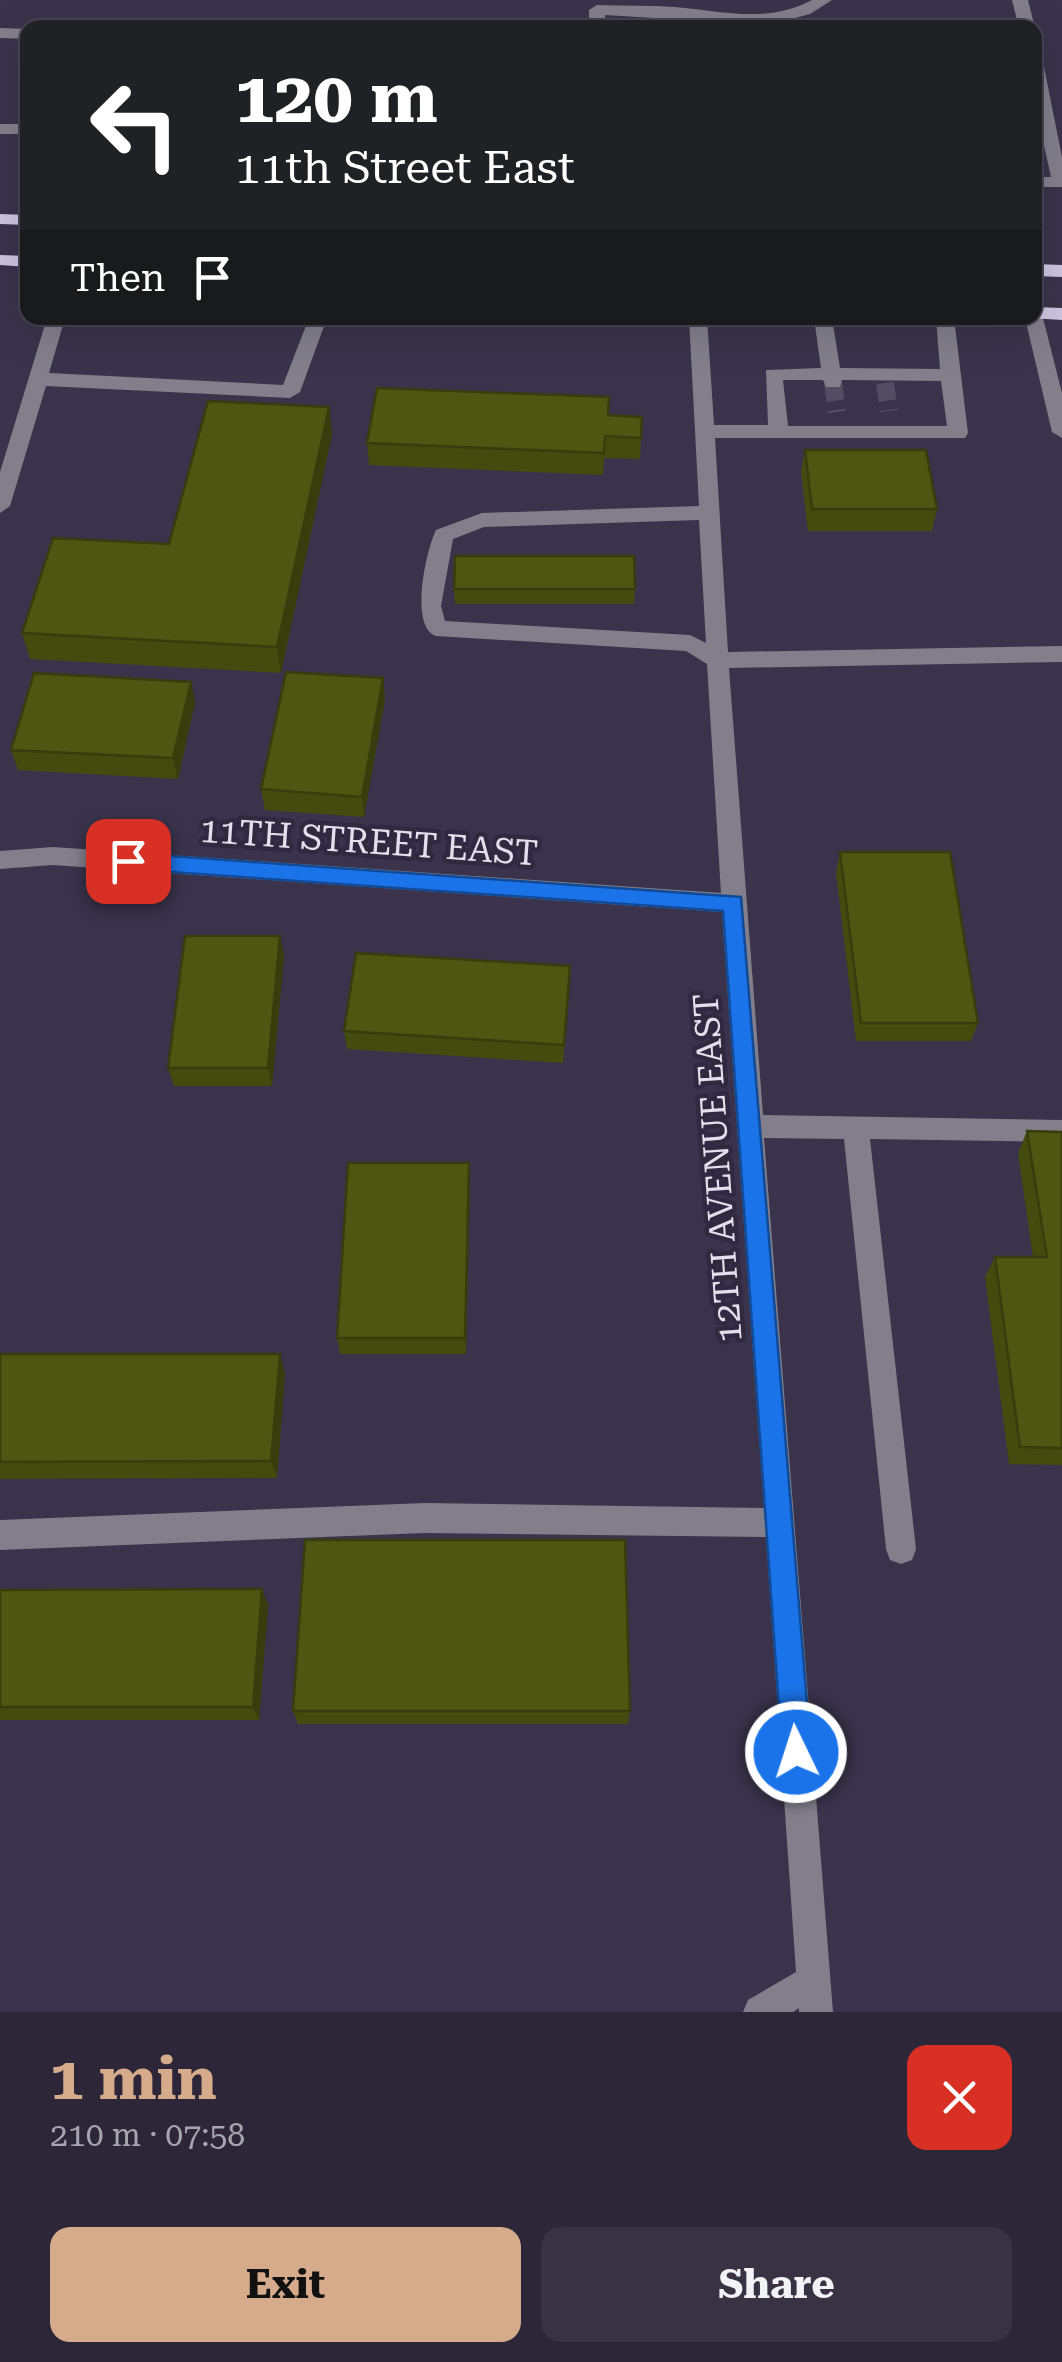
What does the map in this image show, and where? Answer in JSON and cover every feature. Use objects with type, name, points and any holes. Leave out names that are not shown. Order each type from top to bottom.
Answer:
[{"type":"street","points":[[779,20],[796,16],[824,0]]},
{"type":"street","points":[[596,20],[597,10],[680,13],[713,20]]},
{"type":"street","points":[[796,16],[801,20]]},
{"type":"street","points":[[1042,98],[1062,182]]},
{"type":"street","points":[[0,506],[54,325]]},
{"type":"street","points":[[38,379],[290,392],[315,325]]},
{"type":"street","name":"12TH AVENUE EAST","points":[[698,325],[733,903],[814,1996]]},
{"type":"street","points":[[824,325],[832,379]]},
{"type":"street","points":[[704,431],[779,432],[838,422],[893,432],[958,433],[946,325]]},
{"type":"street","points":[[1036,325],[1062,432]]},
{"type":"street","points":[[779,432],[773,374],[832,379],[950,375]]},
{"type":"street","points":[[890,411],[893,432]]},
{"type":"street","points":[[709,513],[482,520],[443,535],[430,606],[436,628],[690,643],[717,660],[1062,654]]},
{"type":"street","name":"11TH STREET EAST","points":[[0,860],[53,856],[733,903]]},
{"type":"street","points":[[750,1126],[1062,1131]]},
{"type":"street","points":[[856,1128],[901,1548]]},
{"type":"street","points":[[0,1535],[424,1518],[779,1523]]},
{"type":"street","points":[[760,2012],[814,1996]]},
{"type":"building","points":[[377,388],[609,397],[608,415],[642,417],[641,438],[605,436],[604,453],[367,443]]},
{"type":"building","points":[[208,401],[329,407],[277,647],[22,633],[53,538],[169,544]]},
{"type":"building","points":[[805,450],[926,450],[937,509],[812,509]]},
{"type":"building","points":[[455,556],[634,556],[635,589],[454,589]]},
{"type":"building","points":[[286,672],[383,678],[362,797],[261,789]]},
{"type":"building","points":[[34,673],[191,682],[173,758],[11,750]]},
{"type":"building","points":[[840,852],[950,852],[978,1023],[861,1023]]},
{"type":"building","points":[[185,936],[280,936],[268,1068],[168,1068]]},
{"type":"building","points":[[356,953],[570,966],[564,1045],[344,1031]]},
{"type":"building","points":[[1027,1131],[1062,1132],[1062,1448],[1020,1447],[995,1257],[1047,1257]]},
{"type":"building","points":[[348,1163],[469,1163],[465,1338],[337,1338]]},
{"type":"building","points":[[0,1354],[280,1354],[271,1461],[0,1462]]},
{"type":"building","points":[[305,1540],[625,1540],[630,1711],[293,1711]]},
{"type":"building","points":[[262,1589],[253,1707],[0,1707],[0,1590]]},
{"type":"tunnel","points":[[833,383],[837,412]]},
{"type":"tunnel","points":[[885,383],[889,411]]},
{"type":"route","points":[[128,861],[733,903],[796,1752]]}]
